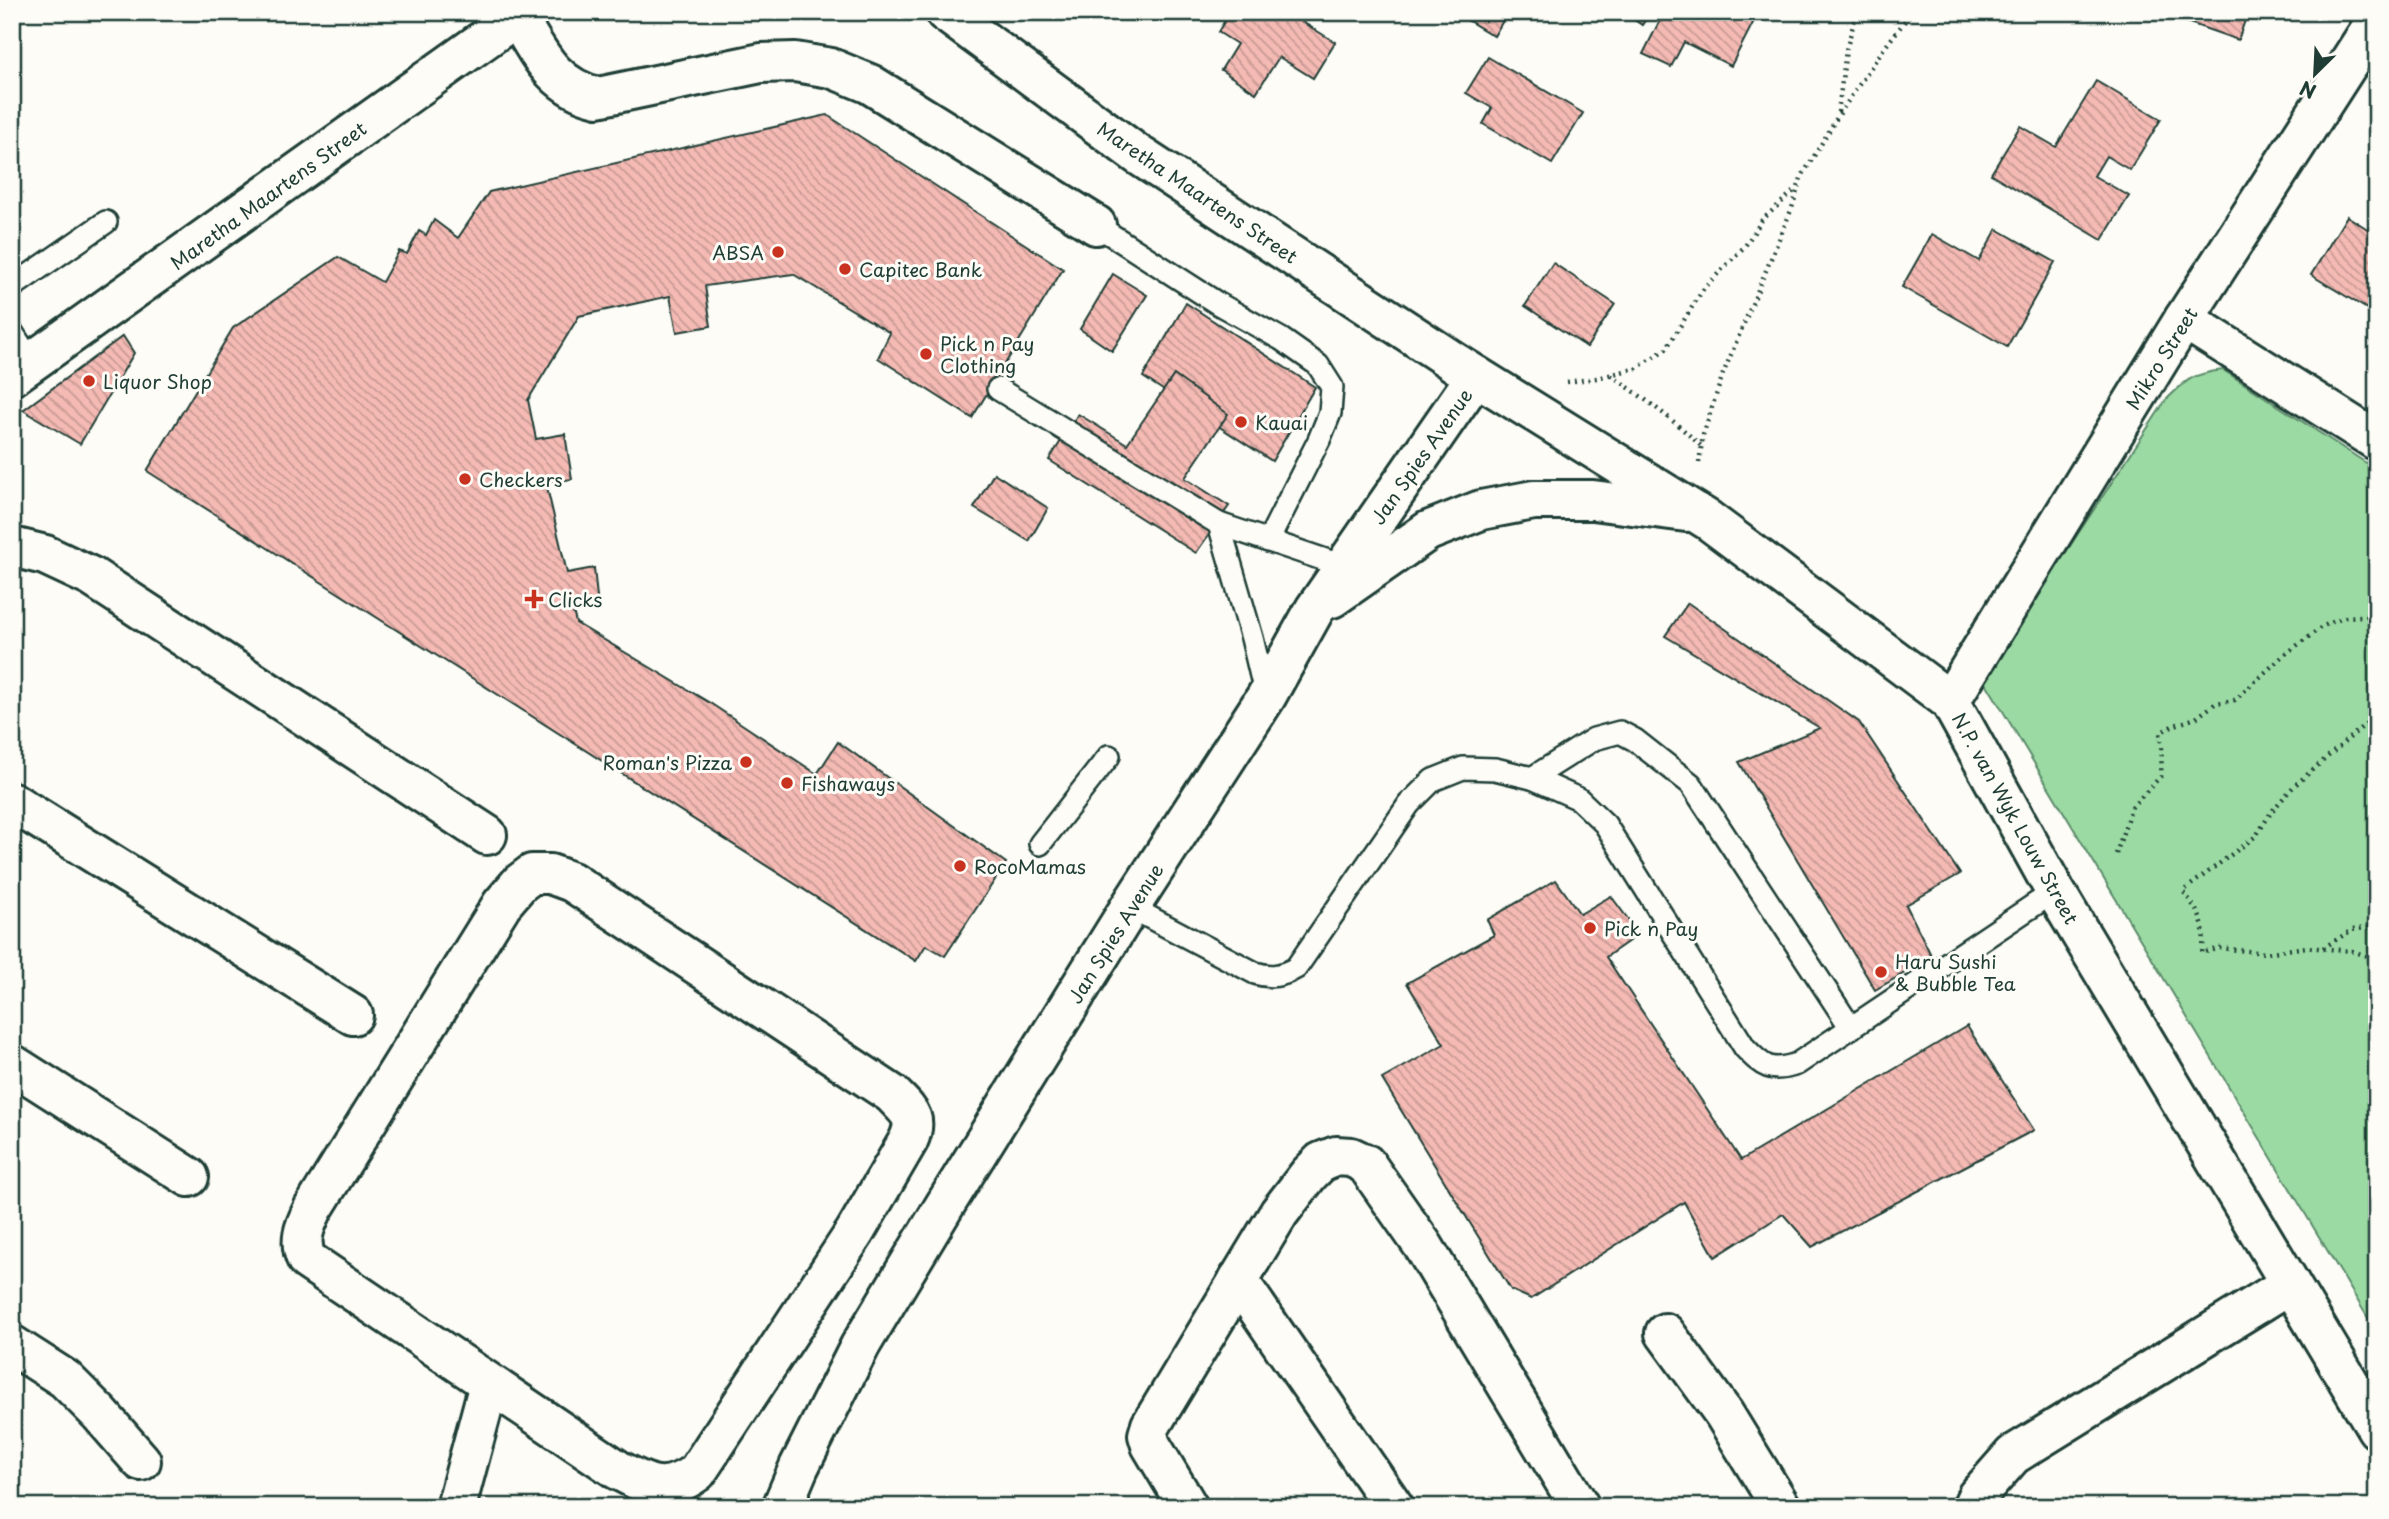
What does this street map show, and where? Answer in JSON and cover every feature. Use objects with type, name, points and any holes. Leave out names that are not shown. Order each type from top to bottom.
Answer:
[{"type":"street","name":"Maretha Maartens Street","points":[[945,12],[1137,154],[1467,370]]},
{"type":"street","name":"Maretha Maartens Street","points":[[19,357],[520,15]]},
{"type":"street","points":[[520,15],[546,65],[560,80],[579,93],[598,97],[761,63],[795,62],[831,68],[870,84],[1096,225]]},
{"type":"street","name":"Mikro Street","points":[[1950,701],[2185,319],[2377,19]]},
{"type":"street","points":[[2185,319],[2377,441]]},
{"type":"street","name":"N.P. van Wyk Louw Street","points":[[1467,370],[1708,520],[1950,701],[2055,891],[2377,1429]]},
{"type":"street","name":"Jan Spies Avenue","points":[[782,1507],[799,1467],[860,1346],[1130,907],[1266,697],[1315,610],[1467,370]]},
{"type":"street","points":[[1315,610],[1428,531],[1481,510],[1534,500],[1593,500],[1688,512],[1708,520]]},
{"type":"street","points":[[12,548],[45,555],[92,577],[487,835]]},
{"type":"street","points":[[12,802],[353,1015]]},
{"type":"street","points":[[532,874],[550,874],[572,882],[892,1094],[908,1111],[914,1128],[847,1244],[696,1472],[679,1485],[661,1487],[639,1481],[618,1470],[489,1384],[307,1260],[302,1250],[302,1236],[313,1209],[502,904],[520,883],[532,874]]},
{"type":"street","points":[[12,1064],[188,1177]]},
{"type":"street","points":[[1188,1507],[1151,1445],[1148,1435],[1156,1414],[1279,1213],[1321,1162],[1336,1156],[1351,1157],[1366,1164],[1424,1247],[1580,1507]]},
{"type":"street","points":[[1238,1280],[1394,1507]]},
{"type":"street","points":[[1972,1507],[1977,1496],[2013,1455],[2290,1284]]},
{"type":"street","points":[[1665,1333],[1724,1414],[1781,1507]]},
{"type":"street","points":[[12,1345],[65,1378],[141,1461]]},
{"type":"street","points":[[456,1507],[489,1384]]},
{"type":"lane","points":[[12,287],[106,222]]},
{"type":"lane","points":[[1096,225],[1217,303],[1290,345],[1318,365],[1332,387],[1329,413],[1319,440],[1268,541]]},
{"type":"lane","points":[[998,389],[1219,524],[1343,566]]},
{"type":"lane","points":[[1219,524],[1266,697]]},
{"type":"lane","points":[[1532,778],[1594,739],[1620,732],[1635,740],[1691,784],[1851,1028]]},
{"type":"lane","points":[[1040,844],[1109,756]]},
{"type":"lane","points":[[1130,907],[1255,973],[1273,977],[1286,974],[1296,968],[1409,804],[1433,780],[1463,768],[1495,769],[1532,778],[1579,799],[1605,824],[1745,1048],[1766,1067],[1776,1070],[1797,1064],[2055,891]]},
{"type":"path","points":[[1838,116],[1846,50],[1857,12]]},
{"type":"path","points":[[1699,463],[1703,435],[1723,374],[1801,178],[1838,116],[1912,12]]},
{"type":"path","points":[[1567,382],[1637,368],[1665,349],[1704,288],[1745,246],[1762,220],[1798,188]]},
{"type":"path","points":[[1611,375],[1655,406],[1702,446]]},
{"type":"path","points":[[2116,854],[2131,808],[2161,776],[2160,733],[2196,718],[2216,704],[2235,700],[2283,656],[2323,626],[2346,617],[2377,614]]},
{"type":"path","points":[[2377,714],[2294,786],[2272,811],[2256,836],[2183,891],[2201,918],[2205,933],[2202,953],[2220,948],[2265,953],[2306,947],[2352,951],[2377,959]]},
{"type":"path","points":[[2322,948],[2352,930],[2377,926]]},
{"type":"green space","points":[[2223,370],[2377,470],[2377,1333],[1983,678],[2166,400],[2192,378]]},
{"type":"building","points":[[1230,12],[1286,12],[1335,42],[1313,78],[1279,57],[1256,93],[1221,70],[1237,44],[1218,32]]},
{"type":"building","points":[[1454,12],[1508,12],[1494,36]]},
{"type":"building","points":[[1623,12],[1650,12],[1642,25]]},
{"type":"building","points":[[1664,12],[1740,12],[1755,19],[1731,66],[1684,42],[1671,67],[1643,54]]},
{"type":"building","points":[[2158,12],[2248,12],[2238,40]]},
{"type":"building","points":[[1488,57],[1583,113],[1552,164],[1483,124],[1492,108],[1466,93]]},
{"type":"building","points":[[2096,81],[2161,119],[2130,170],[2106,156],[2094,176],[2129,196],[2102,240],[1991,174],[2020,126],[2056,147]]},
{"type":"building","points":[[827,115],[1063,269],[972,418],[878,358],[890,333],[793,274],[705,286],[711,326],[677,332],[670,296],[579,316],[528,400],[536,439],[565,434],[572,479],[546,483],[567,573],[594,568],[598,607],[573,611],[576,623],[710,703],[817,774],[838,742],[1006,863],[945,956],[926,945],[916,961],[147,471],[233,328],[338,257],[382,282],[399,251],[407,254],[419,231],[426,235],[434,220],[458,238],[489,192]]},
{"type":"building","points":[[2347,216],[2377,235],[2377,315],[2311,275]]},
{"type":"building","points":[[1997,229],[2055,262],[2007,347],[1902,287],[1932,234],[1979,261]]},
{"type":"building","points":[[1553,263],[1615,304],[1587,347],[1525,306]]},
{"type":"building","points":[[1113,274],[1147,295],[1112,351],[1080,329]]},
{"type":"building","points":[[1186,303],[1315,387],[1272,461],[1143,377]]},
{"type":"building","name":"Liquor Shop","points":[[123,336],[134,353],[80,444],[23,410]]},
{"type":"building","points":[[1174,375],[1228,414],[1185,478],[1229,506],[1196,553],[1049,460],[1078,414],[1127,444]]},
{"type":"building","points":[[994,473],[1048,508],[1029,541],[974,508]]},
{"type":"building","points":[[1688,603],[1859,722],[1960,874],[1906,905],[1932,957],[1875,990],[1739,762],[1820,728],[1665,636]]},
{"type":"building","points":[[1556,880],[1580,914],[1611,896],[1639,934],[1606,957],[1741,1160],[1967,1026],[2034,1130],[1812,1247],[1783,1214],[1715,1257],[1684,1202],[1531,1299],[1511,1290],[1382,1079],[1444,1044],[1407,983],[1494,935],[1487,920]]},
{"type":"place","name":"ABSA","points":[[778,252]]},
{"type":"place","name":"Capitec Bank","points":[[845,269]]},
{"type":"place","name":"Pick n Pay Clothing","points":[[926,354]]},
{"type":"place","name":"Liquor Shop","points":[[89,381]]},
{"type":"place","name":"Kauai","points":[[1241,422]]},
{"type":"place","name":"Checkers","points":[[465,479]]},
{"type":"place","name":"Clicks","points":[[534,599]]},
{"type":"place","name":"Roman's Pizza","points":[[746,762]]},
{"type":"place","name":"Fishaways","points":[[787,783]]},
{"type":"place","name":"RocoMamas","points":[[960,866]]},
{"type":"place","name":"Pick n Pay","points":[[1590,928]]},
{"type":"place","name":"Haru Sushi & Bubble Tea","points":[[1881,972]]}]
